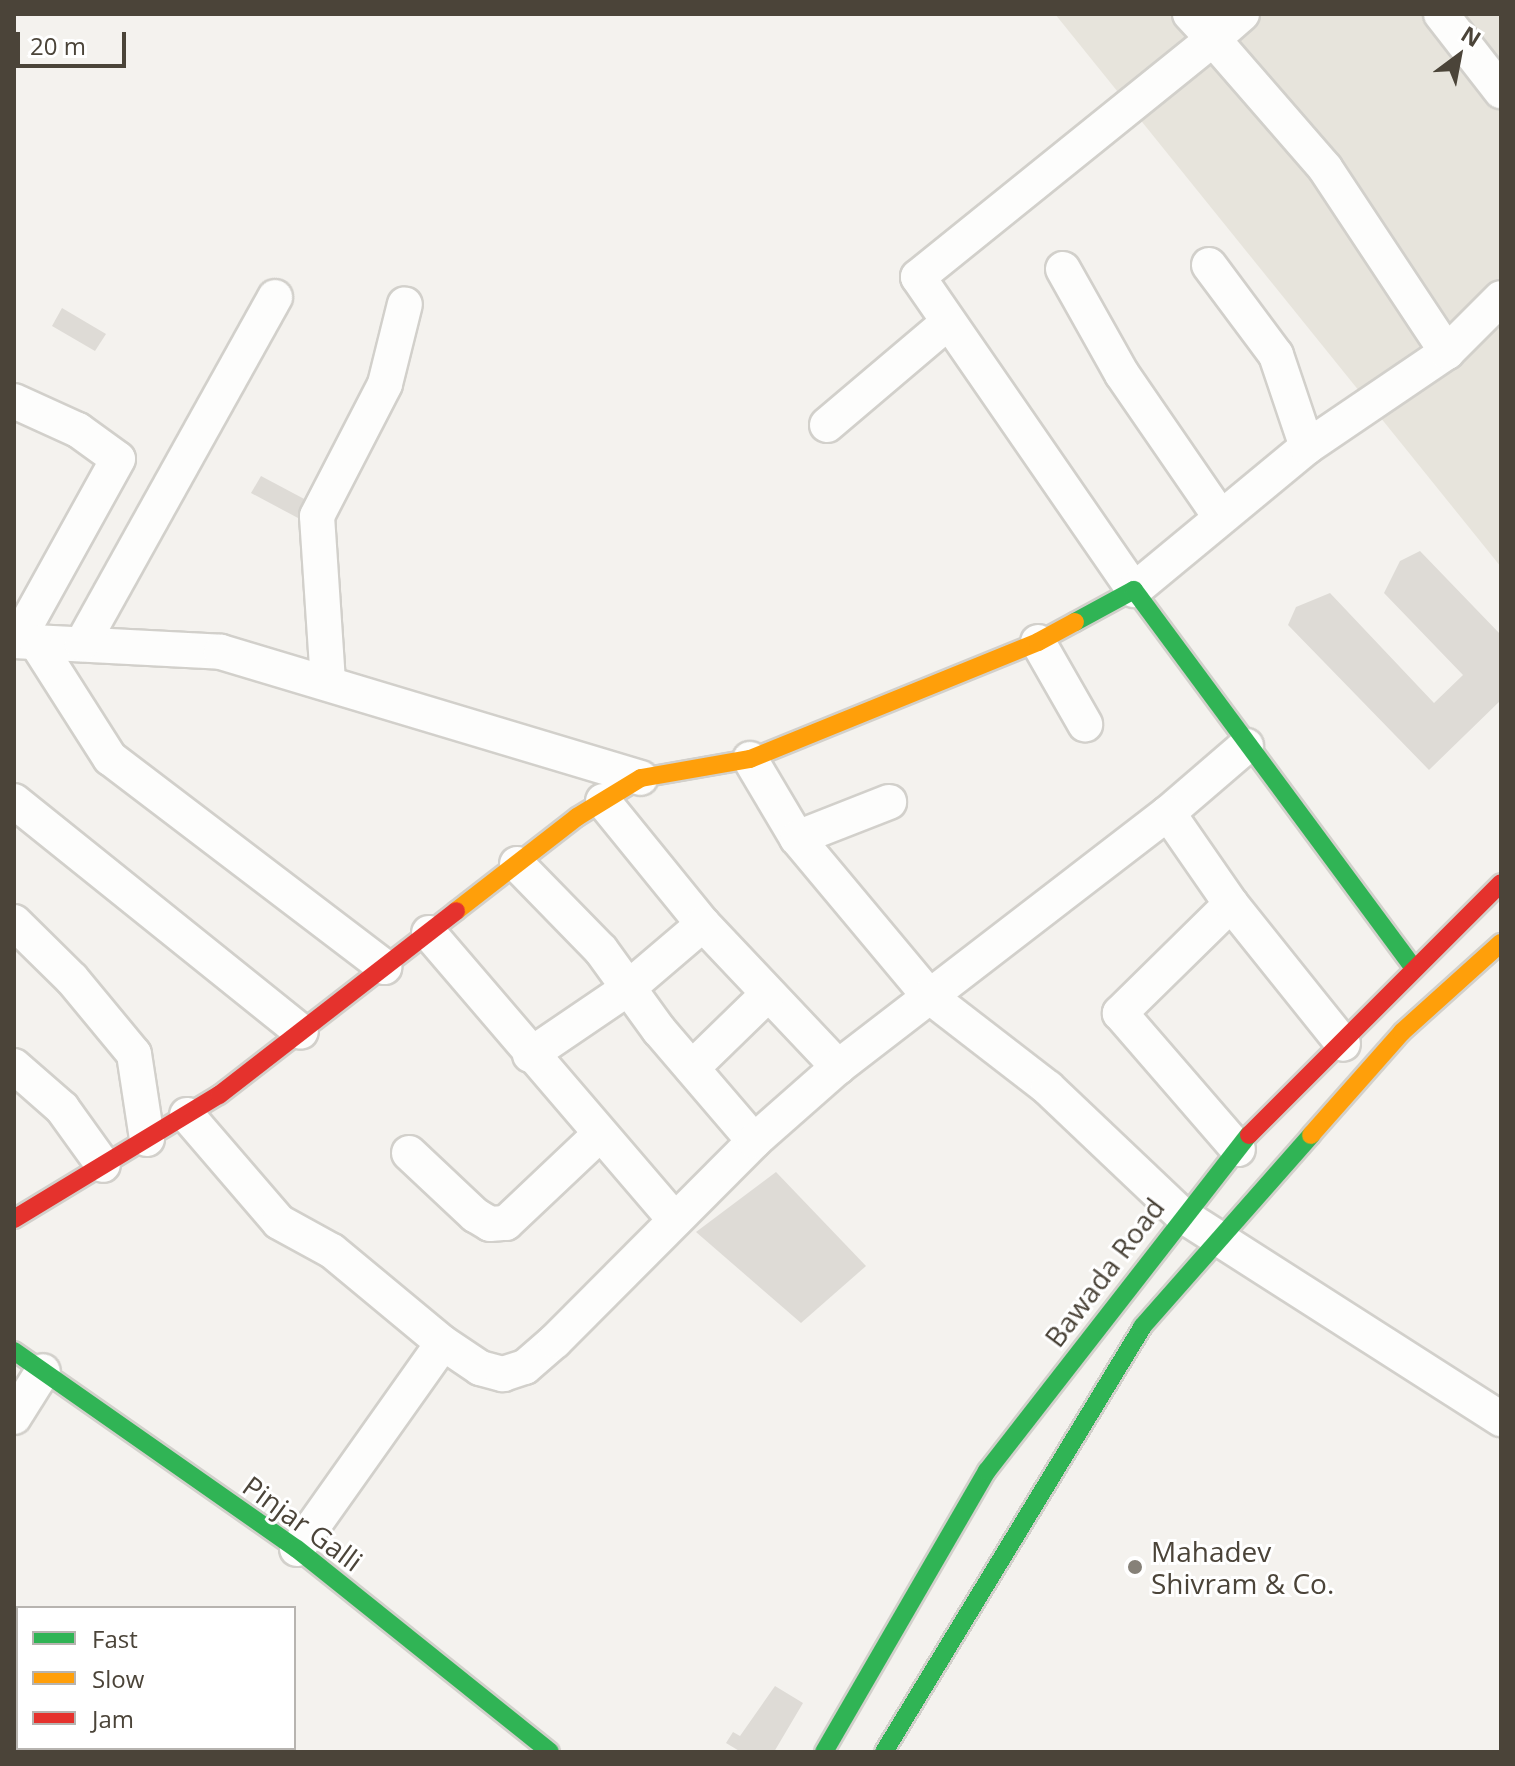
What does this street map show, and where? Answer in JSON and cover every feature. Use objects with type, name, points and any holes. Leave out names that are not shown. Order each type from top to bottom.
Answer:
[{"type":"street","points":[[1190,14],[1325,168],[1447,352]]},
{"type":"street","points":[[1242,14],[918,277],[946,324],[1134,590],[1246,746],[1413,967]]},
{"type":"street","points":[[1441,14],[1501,91]]},
{"type":"street","points":[[1209,265],[1276,355],[1307,447]]},
{"type":"street","points":[[1063,269],[1122,374],[1219,515]]},
{"type":"street","points":[[82,644],[275,297]]},
{"type":"street","points":[[16,1214],[187,1115],[301,1032],[517,864],[603,801],[641,778],[750,759],[1038,642],[1134,590],[1219,515],[1307,447],[1447,352],[1501,298]]},
{"type":"street","points":[[328,682],[317,516],[385,384],[405,304]]},
{"type":"street","points":[[827,425],[946,324]]},
{"type":"street","points":[[14,401],[78,430],[118,459],[22,641]]},
{"type":"street","points":[[22,641],[221,652],[641,778]]},
{"type":"street","points":[[22,641],[110,758],[384,967]]},
{"type":"street","points":[[1038,642],[1085,724]]},
{"type":"street","points":[[187,1115],[279,1222],[332,1251],[443,1343],[480,1368],[503,1374],[525,1367],[754,1141],[838,1067],[1168,813],[1246,746]]},
{"type":"street","points":[[750,759],[797,838],[929,996],[1048,1088],[1182,1215],[1501,1419]]},
{"type":"street","points":[[14,801],[301,1032]]},
{"type":"street","points":[[603,801],[703,924],[838,1067]]},
{"type":"street","points":[[797,838],[889,802]]},
{"type":"street","points":[[1168,813],[1231,904],[1343,1044]]},
{"type":"street","points":[[517,864],[601,950],[627,989],[754,1141]]},
{"type":"street","name":"Bawada Road","points":[[824,1752],[987,1471],[1182,1215],[1283,1097],[1343,1044],[1413,967],[1501,883]]},
{"type":"street","points":[[1231,904],[1120,1013],[1238,1149]]},
{"type":"street","points":[[14,922],[72,979],[134,1054],[147,1139]]},
{"type":"street","points":[[530,1055],[627,989],[703,924]]},
{"type":"street","points":[[429,933],[530,1055],[675,1220]]},
{"type":"street","points":[[895,1749],[1142,1327],[1402,1032],[1501,943]]},
{"type":"street","points":[[692,1068],[767,995]]},
{"type":"street","points":[[14,1066],[62,1108],[103,1165]]},
{"type":"street","points":[[409,1153],[475,1215],[490,1224],[506,1223],[600,1134]]},
{"type":"street","points":[[297,1549],[443,1343]]},
{"type":"street","name":"Pinjar Galli","points":[[14,1351],[297,1549],[550,1752]]},
{"type":"street","points":[[14,1417],[43,1371]]},
{"type":"shaded area","points":[[1055,14],[1501,14],[1501,567]]},
{"type":"building","points":[[62,308],[106,334],[95,351],[52,326]]},
{"type":"building","points":[[261,476],[308,501],[298,518],[251,493]]},
{"type":"building","points":[[1420,551],[1501,635],[1501,700],[1429,770],[1288,625],[1296,607],[1330,593],[1434,703],[1463,675],[1384,593],[1400,561]]},
{"type":"building","points":[[776,1172],[866,1266],[801,1323],[696,1232]]},
{"type":"building","points":[[775,1686],[803,1703],[774,1752],[741,1752],[726,1743],[733,1732],[740,1736]]},
{"type":"traffic: fast","points":[[1075,622],[1134,590],[1413,967]]},
{"type":"traffic: fast","points":[[824,1752],[987,1471],[1249,1135]]},
{"type":"traffic: fast","points":[[884,1752],[1142,1327],[1311,1135]]},
{"type":"traffic: fast","points":[[14,1351],[297,1549],[550,1752]]},
{"type":"traffic: slow","points":[[456,911],[577,817],[641,778],[750,759],[1038,642],[1075,622]]},
{"type":"traffic: slow","points":[[1311,1135],[1402,1032],[1501,943]]},
{"type":"traffic: jam","points":[[1249,1135],[1501,883]]},
{"type":"traffic: jam","points":[[14,1219],[219,1095],[456,911]]},
{"type":"place","name":"Mahadev Shivram & Co.","points":[[1135,1567]]}]
